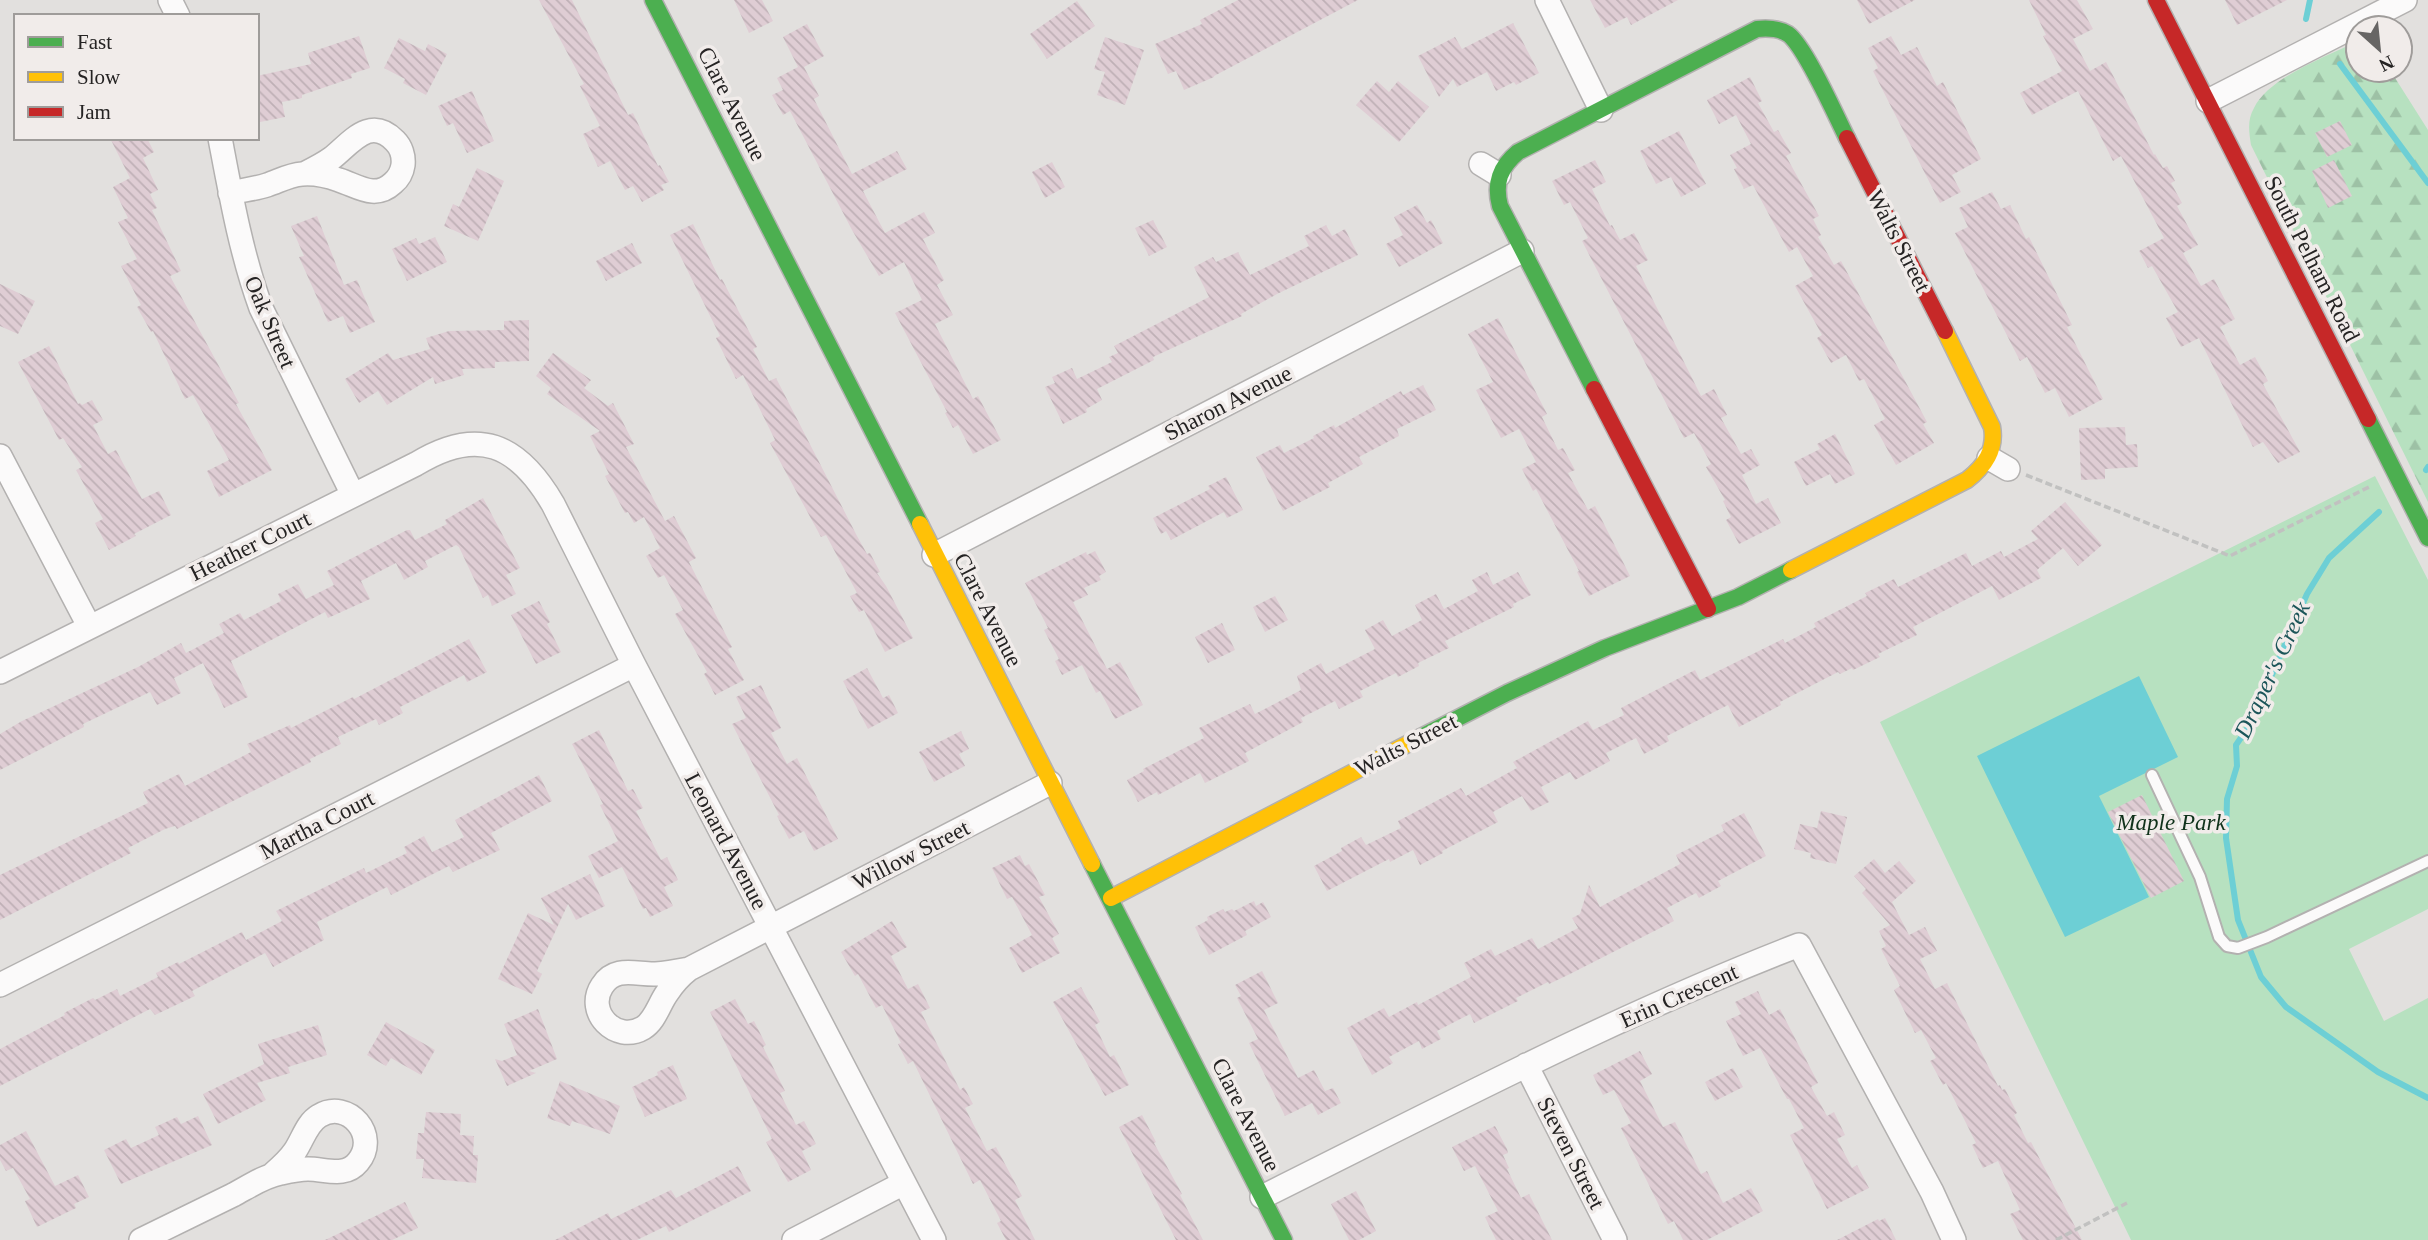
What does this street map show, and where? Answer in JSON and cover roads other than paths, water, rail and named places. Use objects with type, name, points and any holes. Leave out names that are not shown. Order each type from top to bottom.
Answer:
[{"type":"street","name":"Clare Avenue","points":[[653,0],[1284,1240]]},
{"type":"street","points":[[1547,0],[1601,110]]},
{"type":"street","name":"South Pelham Road","points":[[2156,0],[2428,538]]},
{"type":"street","points":[[2207,101],[2405,0]]},
{"type":"street","name":"Walts Street","points":[[1111,898],[1507,693],[1605,648],[1709,609],[1738,597],[1968,481],[1998,463],[1989,417],[1799,44],[1785,22],[1757,29],[1518,152],[1503,166],[1490,170],[1500,206],[1522,251],[1709,609]]},
{"type":"street","name":"Oak Street","points":[[220,140],[243,254],[261,308],[353,495]]},
{"type":"street","points":[[230,193],[267,185],[287,176],[304,174]]},
{"type":"street","name":"Sharon Avenue","points":[[934,555],[1522,251]]},
{"type":"street","name":"Heather Court","points":[[0,672],[437,451],[478,444],[506,452]]},
{"type":"street","name":"Leonard Avenue","points":[[506,452],[518,459],[538,479],[934,1240]]},
{"type":"street","points":[[0,456],[89,626]]},
{"type":"street","name":"Martha Court","points":[[0,985],[634,665]]},
{"type":"street","name":"Willow Street","points":[[689,969],[1051,783]]},
{"type":"street","name":"Erin Crescent","points":[[1262,1196],[1527,1065],[1741,967],[1799,945],[1933,1192],[1954,1240]]},
{"type":"street","name":"Steven Street","points":[[1527,1065],[1615,1240]]},
{"type":"street","points":[[141,1240],[273,1174]]},
{"type":"street","points":[[794,1240],[904,1183]]},
{"type":"lane","points":[[2152,775],[2166,804],[2179,845],[2200,877],[2219,937],[2227,946],[2238,948],[2267,937],[2428,861]]},
{"type":"lane","points":[[2154,810],[2166,804]]},
{"type":"water","points":[[2139,676],[2178,757],[2099,796],[2149,897],[2065,937],[1977,756]]},
{"type":"waterway","name":"Draper's Creek","points":[[2306,19],[2310,0]]},
{"type":"waterway","name":"Draper's Creek","points":[[2340,64],[2428,183]]},
{"type":"waterway","name":"Draper's Creek","points":[[2379,512],[2329,558],[2307,594],[2251,723],[2236,745],[2237,766],[2227,799],[2226,838],[2238,920],[2261,977],[2286,1007],[2378,1072],[2428,1098]]},
{"type":"park label","name":"Maple Park","points":[[2171,822]]}]
